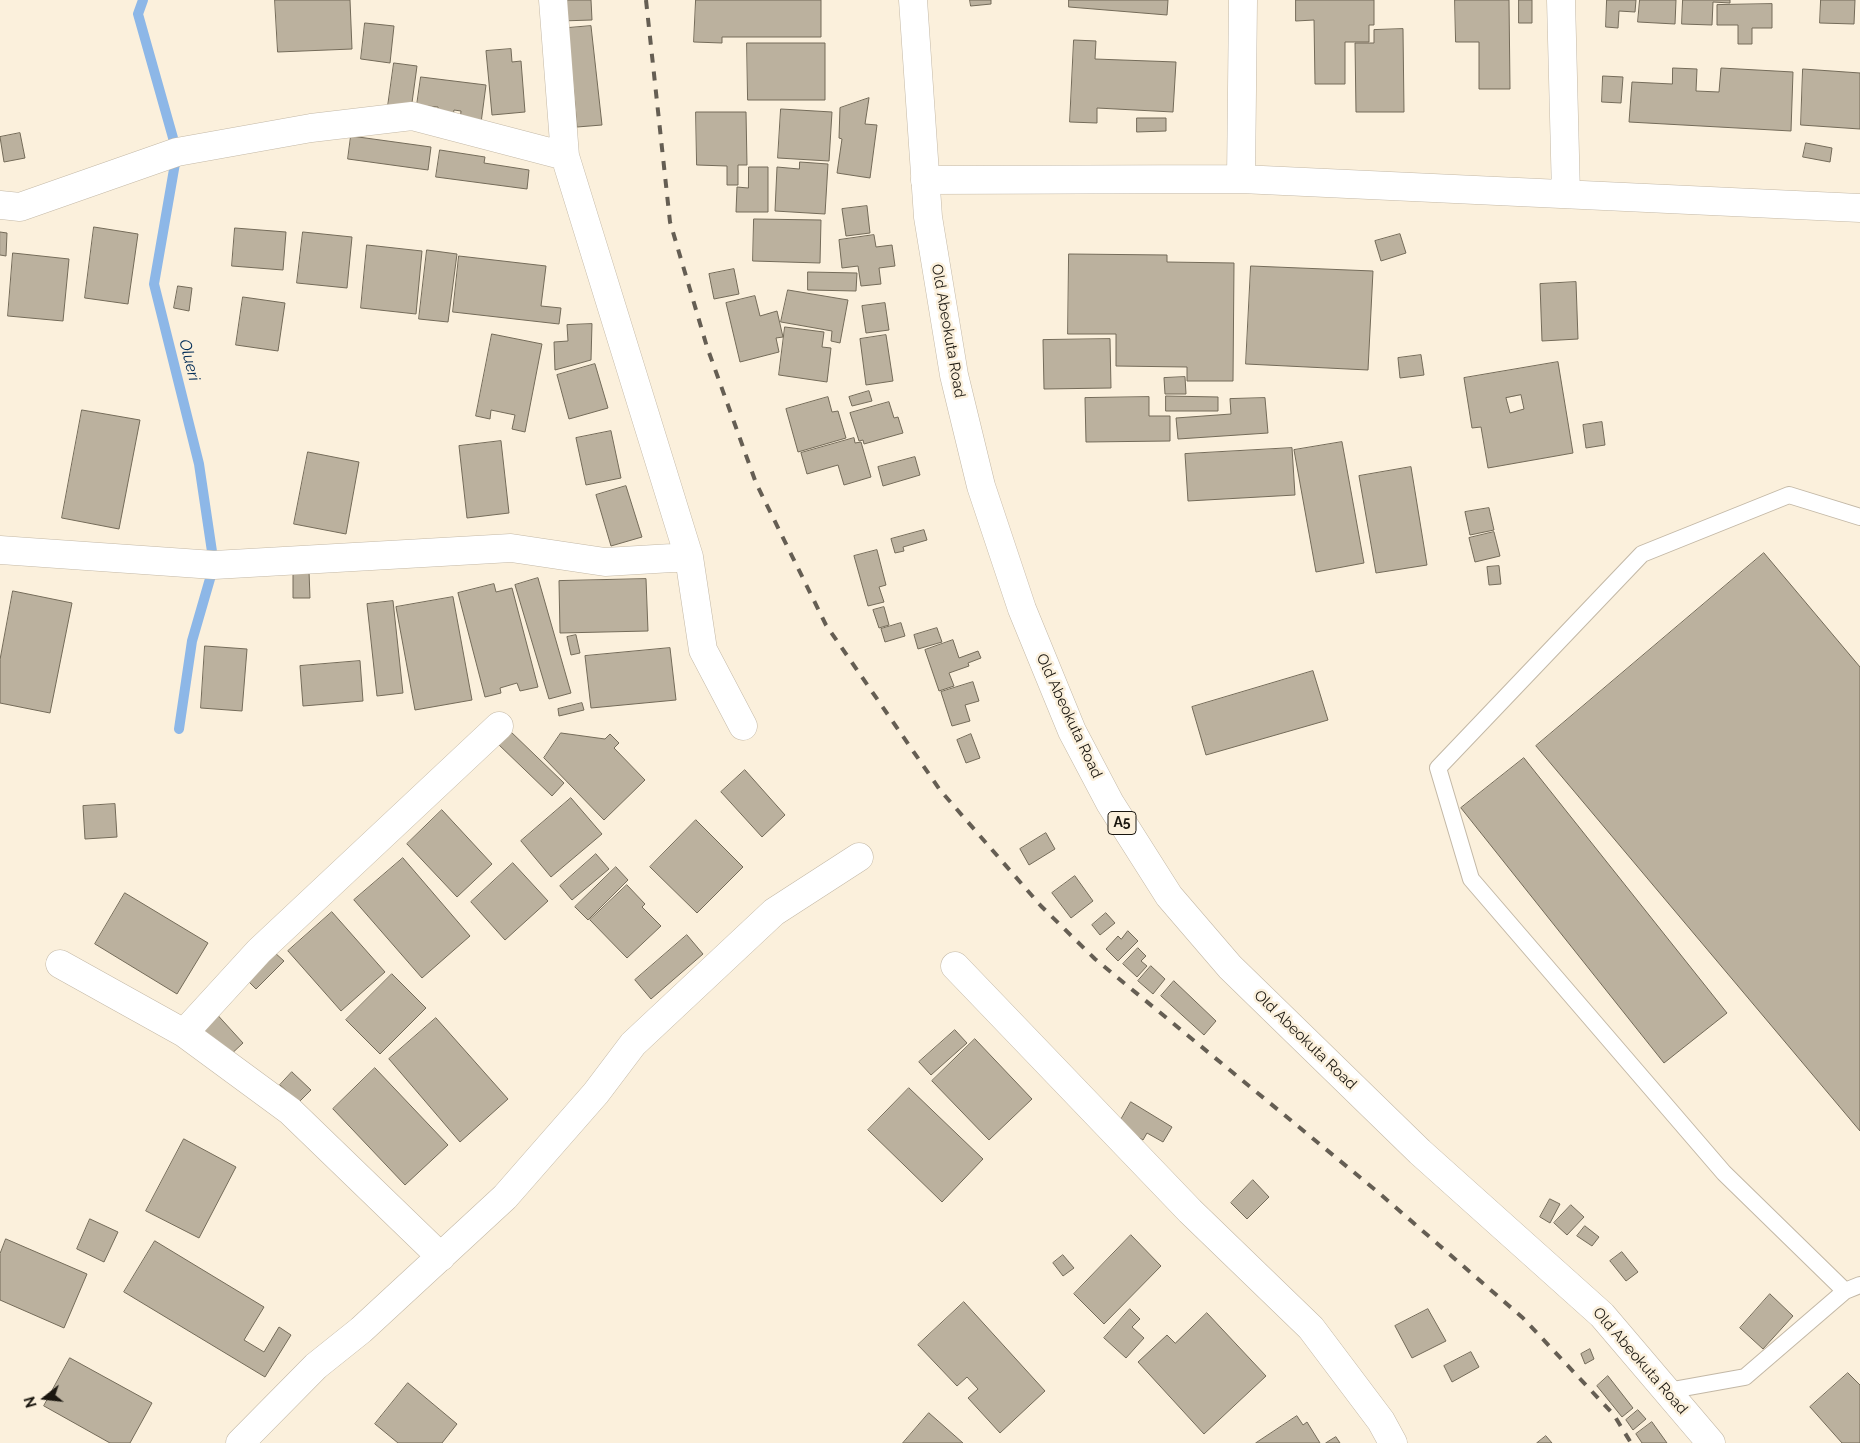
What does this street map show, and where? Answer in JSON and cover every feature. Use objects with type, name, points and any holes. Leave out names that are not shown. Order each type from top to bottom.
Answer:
[{"type":"main road","points":[[553,0],[565,156],[689,557],[703,650],[743,726]]},
{"type":"main road","name":"Old Abeokuta Road","points":[[913,0],[928,217],[954,375],[982,486],[1022,609],[1072,731],[1110,804],[1169,896],[1230,967],[1420,1152],[1602,1314],[1711,1443]]},
{"type":"main road","points":[[1240,179],[1243,0]]},
{"type":"main road","points":[[1561,0],[1566,194]]},
{"type":"main road","points":[[0,205],[20,207],[177,152],[311,128],[412,116],[565,156]]},
{"type":"main road","points":[[925,180],[1240,179],[1860,208]]},
{"type":"main road","points":[[0,550],[214,565],[511,548],[605,562],[689,557]]},
{"type":"main road","points":[[184,1033],[259,951],[499,726]]},
{"type":"main road","points":[[240,1443],[316,1366],[441,1257],[505,1197],[596,1093],[634,1044],[774,912],[860,856]]},
{"type":"main road","points":[[60,964],[184,1033],[290,1111],[441,1257]]},
{"type":"main road","points":[[956,966],[1190,1211],[1312,1328],[1381,1421],[1393,1443]]},
{"type":"lane","points":[[1667,1391],[1745,1377],[1853,1288],[1724,1173],[1471,879],[1438,768],[1642,554],[1789,495],[1860,517]]},
{"type":"building","points":[[275,0],[350,0],[352,49],[278,52]]},
{"type":"building","points":[[560,0],[591,0],[592,20],[561,21]]},
{"type":"building","points":[[696,0],[821,0],[821,37],[722,37],[722,43],[694,42]]},
{"type":"building","points":[[970,0],[991,0],[991,4],[971,6]]},
{"type":"building","points":[[1069,0],[1168,0],[1167,15],[1069,7]]},
{"type":"building","points":[[1296,0],[1374,0],[1374,25],[1369,25],[1369,42],[1345,42],[1345,84],[1315,84],[1314,20],[1296,21]]},
{"type":"building","points":[[1455,0],[1509,0],[1510,89],[1479,89],[1479,42],[1456,42]]},
{"type":"building","points":[[1519,0],[1532,0],[1532,23],[1519,23]]},
{"type":"building","points":[[1607,0],[1636,0],[1635,12],[1619,11],[1618,28],[1606,27]]},
{"type":"building","points":[[1640,0],[1676,0],[1675,24],[1638,22]]},
{"type":"building","points":[[1683,0],[1730,0],[1730,3],[1713,2],[1712,25],[1682,24]]},
{"type":"building","points":[[1821,0],[1855,0],[1854,24],[1820,23]]},
{"type":"building","points":[[1772,4],[1772,28],[1752,28],[1752,44],[1738,44],[1738,25],[1717,25],[1717,5]]},
{"type":"building","points":[[365,23],[394,26],[390,63],[361,59]]},
{"type":"building","points":[[591,26],[602,125],[577,127],[568,28]]},
{"type":"building","points":[[1403,29],[1404,112],[1356,112],[1355,43],[1374,43],[1374,30]]},
{"type":"building","points":[[1074,40],[1096,41],[1095,59],[1176,62],[1173,112],[1097,108],[1097,123],[1070,122]]},
{"type":"building","points":[[747,43],[825,43],[825,100],[748,100]]},
{"type":"building","points":[[511,49],[512,62],[521,61],[525,112],[492,115],[486,51]]},
{"type":"building","points":[[394,63],[417,66],[411,110],[388,106]]},
{"type":"building","points":[[1673,68],[1697,69],[1696,91],[1719,92],[1721,68],[1793,72],[1791,131],[1629,122],[1632,82],[1672,84]]},
{"type":"building","points":[[1803,69],[1860,73],[1860,129],[1801,125]]},
{"type":"building","points":[[1603,76],[1623,77],[1621,103],[1602,102]]},
{"type":"building","points":[[421,77],[486,85],[481,123],[460,121],[461,111],[454,110],[453,116],[438,114],[438,107],[417,105]]},
{"type":"building","points":[[869,98],[865,124],[877,125],[870,178],[837,173],[842,139],[839,138],[840,108]]},
{"type":"building","points":[[781,109],[832,112],[829,161],[778,158]]},
{"type":"building","points":[[696,112],[746,112],[747,165],[738,165],[738,185],[727,185],[727,166],[697,165]]},
{"type":"building","points":[[1137,118],[1166,118],[1166,131],[1137,132]]},
{"type":"building","points":[[20,133],[25,158],[4,162],[0,137]]},
{"type":"building","points":[[351,136],[431,147],[428,170],[348,159]]},
{"type":"building","points":[[1806,143],[1832,148],[1830,162],[1803,157]]},
{"type":"building","points":[[440,150],[485,157],[484,163],[529,170],[527,189],[436,177]]},
{"type":"building","points":[[800,162],[828,164],[825,214],[775,211],[777,167],[799,169]]},
{"type":"building","points":[[749,167],[768,167],[768,212],[736,212],[737,187],[748,188]]},
{"type":"building","points":[[867,206],[870,233],[846,236],[842,209]]},
{"type":"building","points":[[754,219],[821,220],[820,263],[753,261]]},
{"type":"building","points":[[94,227],[138,234],[128,304],[85,298]]},
{"type":"building","points":[[235,228],[286,232],[283,270],[232,266]]},
{"type":"building","points":[[0,232],[7,233],[6,256],[0,255]]},
{"type":"building","points":[[303,232],[352,237],[347,288],[297,283]]},
{"type":"building","points":[[1400,234],[1406,253],[1381,261],[1375,241]]},
{"type":"building","points":[[874,235],[876,247],[892,245],[895,266],[879,268],[881,284],[861,286],[858,266],[842,268],[839,240]]},
{"type":"building","points":[[367,245],[422,251],[416,314],[361,308]]},
{"type":"building","points":[[427,250],[457,254],[448,322],[419,319]]},
{"type":"building","points":[[13,253],[69,259],[63,321],[8,316]]},
{"type":"building","points":[[1069,254],[1167,255],[1167,262],[1234,263],[1233,381],[1187,381],[1187,367],[1116,366],[1116,334],[1068,334]]},
{"type":"building","points":[[459,256],[546,266],[541,306],[561,308],[559,324],[453,312]]},
{"type":"building","points":[[1251,266],[1373,271],[1368,370],[1246,364]]},
{"type":"building","points":[[734,269],[739,294],[714,299],[709,274]]},
{"type":"building","points":[[808,272],[857,273],[856,291],[808,290]]},
{"type":"building","points":[[1576,282],[1578,339],[1542,341],[1540,284]]},
{"type":"building","points":[[178,286],[192,288],[189,311],[174,308]]},
{"type":"building","points":[[788,290],[848,300],[840,343],[831,341],[832,331],[781,322]]},
{"type":"building","points":[[755,296],[760,316],[777,311],[783,337],[776,338],[779,352],[740,362],[726,303]]},
{"type":"building","points":[[243,297],[285,303],[278,351],[236,345]]},
{"type":"building","points":[[885,303],[889,330],[866,333],[862,306]]},
{"type":"building","points":[[592,324],[591,360],[555,370],[554,342],[568,341],[567,325]]},
{"type":"building","points":[[785,327],[824,332],[822,347],[831,348],[827,382],[779,375]]},
{"type":"building","points":[[492,334],[542,344],[525,432],[512,429],[515,415],[491,410],[490,419],[476,416]]},
{"type":"building","points":[[886,335],[893,381],[866,385],[860,339]]},
{"type":"building","points":[[1110,339],[1111,388],[1044,389],[1043,340]]},
{"type":"building","points":[[1421,355],[1424,375],[1400,378],[1398,358]]},
{"type":"building","points":[[1558,362],[1573,453],[1488,468],[1481,427],[1472,428],[1464,378]],"holes":[[[1521,395],[1524,409],[1510,413],[1506,398]]]},
{"type":"building","points":[[595,364],[608,408],[569,419],[557,375]]},
{"type":"building","points":[[1185,377],[1186,394],[1165,394],[1164,378]]},
{"type":"building","points":[[869,391],[872,401],[852,406],[849,397]]},
{"type":"building","points":[[1166,396],[1218,397],[1218,411],[1166,411]]},
{"type":"building","points":[[828,397],[832,412],[838,411],[846,438],[798,452],[786,409]]},
{"type":"building","points":[[1149,397],[1149,416],[1170,416],[1170,441],[1086,442],[1085,398]]},
{"type":"building","points":[[1265,398],[1268,433],[1178,439],[1176,418],[1231,414],[1230,399]]},
{"type":"building","points":[[889,402],[894,418],[898,417],[903,433],[864,444],[863,440],[859,441],[850,413]]},
{"type":"building","points":[[82,410],[140,420],[119,529],[62,518]]},
{"type":"building","points":[[1602,422],[1605,445],[1586,448],[1583,425]]},
{"type":"building","points":[[611,431],[621,478],[586,485],[576,438]]},
{"type":"building","points":[[854,438],[855,443],[861,442],[871,477],[844,485],[838,465],[807,474],[801,453]]},
{"type":"building","points":[[501,441],[509,513],[467,518],[459,446]]},
{"type":"building","points":[[1342,442],[1364,563],[1316,572],[1294,450]]},
{"type":"building","points":[[1292,448],[1295,495],[1188,501],[1185,454]]},
{"type":"building","points":[[308,452],[359,462],[346,534],[294,524]]},
{"type":"building","points":[[915,457],[920,475],[883,486],[878,467]]},
{"type":"building","points":[[1411,467],[1427,565],[1376,573],[1359,476]]},
{"type":"building","points":[[626,486],[642,537],[611,546],[596,495]]},
{"type":"building","points":[[1489,508],[1494,530],[1470,535],[1465,512]]},
{"type":"building","points":[[924,530],[927,540],[903,547],[904,551],[895,553],[891,539]]},
{"type":"building","points":[[1494,532],[1500,556],[1475,562],[1469,538]]},
{"type":"building","points":[[877,550],[886,585],[879,587],[884,602],[868,606],[854,556]]},
{"type":"building","points":[[1764,553],[1860,667],[1860,1131],[1536,746]]},
{"type":"building","points":[[1499,566],[1501,584],[1489,585],[1487,567]]},
{"type":"building","points":[[309,571],[310,598],[293,598],[293,572]]},
{"type":"building","points":[[538,578],[571,693],[549,699],[515,585]]},
{"type":"building","points":[[646,579],[648,631],[560,633],[559,581]]},
{"type":"building","points":[[494,584],[496,592],[512,588],[538,687],[520,691],[517,683],[500,688],[501,693],[485,697],[458,593]]},
{"type":"building","points":[[13,591],[72,603],[50,713],[0,703],[0,660]]},
{"type":"building","points":[[453,597],[472,700],[415,710],[396,607]]},
{"type":"building","points":[[393,601],[403,693],[377,696],[367,604]]},
{"type":"building","points":[[884,607],[889,625],[879,628],[873,610]]},
{"type":"building","points":[[901,623],[905,636],[885,642],[881,629]]},
{"type":"building","points":[[937,628],[942,642],[918,649],[914,635]]},
{"type":"building","points":[[576,635],[580,653],[571,655],[567,637]]},
{"type":"building","points":[[953,640],[959,658],[978,651],[981,658],[968,663],[969,666],[949,673],[954,686],[939,691],[925,650]]},
{"type":"building","points":[[205,646],[247,649],[242,711],[201,708]]},
{"type":"building","points":[[670,648],[676,700],[591,708],[585,656]]},
{"type":"building","points":[[360,661],[363,701],[303,706],[300,666]]},
{"type":"building","points":[[1313,671],[1328,720],[1206,755],[1192,707]]},
{"type":"building","points":[[973,682],[979,701],[965,705],[970,721],[952,726],[941,692]]},
{"type":"building","points":[[582,703],[584,710],[559,716],[558,709]]},
{"type":"building","points":[[509,730],[564,783],[552,796],[497,743]]},
{"type":"building","points":[[561,733],[605,739],[610,734],[619,743],[614,748],[645,780],[604,820],[544,758]]},
{"type":"building","points":[[971,734],[980,758],[966,763],[957,740]]},
{"type":"building","points":[[1524,758],[1727,1013],[1664,1063],[1461,808]]},
{"type":"building","points":[[745,770],[785,815],[762,837],[721,792]]},
{"type":"building","points":[[571,798],[602,834],[551,877],[521,841]]},
{"type":"building","points":[[115,804],[117,837],[85,839],[83,806]]},
{"type":"building","points":[[442,810],[492,864],[457,897],[407,844]]},
{"type":"building","points":[[696,820],[743,867],[697,913],[650,867]]},
{"type":"building","points":[[1046,833],[1055,849],[1029,865],[1020,849]]},
{"type":"building","points":[[596,854],[609,869],[572,900],[560,886]]},
{"type":"building","points":[[403,858],[470,936],[422,978],[354,900]]},
{"type":"building","points":[[513,863],[548,901],[505,940],[471,902]]},
{"type":"building","points":[[616,867],[628,880],[588,920],[575,907]]},
{"type":"building","points":[[1075,876],[1093,901],[1071,918],[1052,893]]},
{"type":"building","points":[[627,885],[645,904],[642,907],[661,926],[627,958],[590,920]]},
{"type":"building","points":[[125,893],[208,943],[177,994],[95,944]]},
{"type":"building","points":[[332,912],[385,972],[341,1011],[288,951]]},
{"type":"building","points":[[1106,913],[1115,923],[1100,935],[1092,925]]},
{"type":"building","points":[[1128,931],[1138,941],[1118,961],[1106,949],[1118,936],[1121,939]]},
{"type":"building","points":[[687,935],[703,954],[651,999],[635,980]]},
{"type":"building","points":[[1138,948],[1146,956],[1141,961],[1147,966],[1137,977],[1123,964]]},
{"type":"building","points":[[274,952],[284,961],[256,989],[247,980]]},
{"type":"building","points":[[1151,966],[1165,979],[1153,994],[1138,981]]},
{"type":"building","points":[[392,974],[426,1008],[380,1054],[346,1020]]},
{"type":"building","points":[[1174,981],[1216,1021],[1204,1035],[1161,996]]},
{"type":"building","points":[[213,1010],[243,1043],[226,1059],[196,1026]]},
{"type":"building","points":[[436,1018],[508,1099],[460,1142],[389,1059]]},
{"type":"building","points":[[955,1030],[967,1043],[931,1075],[919,1062]]},
{"type":"building","points":[[975,1039],[1032,1099],[989,1140],[932,1081]]},
{"type":"building","points":[[375,1068],[448,1145],[405,1185],[333,1109]]},
{"type":"building","points":[[292,1072],[311,1090],[299,1102],[280,1085]]},
{"type":"building","points":[[909,1088],[983,1159],[942,1202],[868,1130]]},
{"type":"building","points":[[1131,1102],[1172,1127],[1163,1142],[1147,1133],[1143,1140],[1118,1125]]},
{"type":"building","points":[[184,1139],[236,1167],[199,1238],[146,1211]]},
{"type":"building","points":[[1253,1180],[1269,1197],[1247,1219],[1231,1203]]},
{"type":"building","points":[[1550,1199],[1560,1204],[1550,1223],[1540,1217]]},
{"type":"building","points":[[1571,1205],[1584,1217],[1567,1235],[1554,1223]]},
{"type":"building","points":[[90,1219],[118,1232],[104,1262],[77,1249]]},
{"type":"building","points":[[1585,1226],[1599,1237],[1592,1246],[1577,1236]]},
{"type":"building","points":[[1131,1235],[1161,1266],[1104,1324],[1074,1294]]},
{"type":"building","points":[[6,1239],[87,1274],[64,1328],[0,1300],[0,1254]]},
{"type":"building","points":[[155,1241],[264,1307],[244,1340],[264,1352],[279,1327],[291,1335],[265,1377],[124,1292]]},
{"type":"building","points":[[1622,1252],[1638,1272],[1626,1281],[1610,1261]]},
{"type":"building","points":[[1063,1255],[1074,1268],[1063,1276],[1053,1263]]},
{"type":"building","points":[[1770,1294],[1793,1316],[1763,1349],[1740,1328]]},
{"type":"building","points":[[964,1302],[1045,1391],[1000,1433],[968,1398],[978,1389],[967,1377],[957,1386],[918,1345]]},
{"type":"building","points":[[1130,1309],[1140,1319],[1132,1327],[1144,1338],[1126,1358],[1104,1338]]},
{"type":"building","points":[[1428,1309],[1446,1341],[1412,1358],[1395,1326]]},
{"type":"building","points":[[1207,1313],[1266,1376],[1204,1434],[1138,1362],[1167,1335],[1175,1343]]},
{"type":"building","points":[[1590,1349],[1594,1359],[1585,1364],[1581,1354]]},
{"type":"building","points":[[1471,1352],[1479,1367],[1452,1382],[1444,1366]]},
{"type":"building","points":[[70,1358],[152,1403],[130,1443],[110,1443],[44,1406]]},
{"type":"building","points":[[1848,1373],[1860,1385],[1860,1443],[1842,1443],[1810,1407]]},
{"type":"building","points":[[1608,1376],[1633,1408],[1622,1417],[1597,1386]]},
{"type":"building","points":[[408,1383],[457,1424],[442,1443],[398,1443],[375,1424]]},
{"type":"building","points":[[1638,1410],[1646,1419],[1633,1430],[1626,1420]]},
{"type":"building","points":[[929,1413],[963,1443],[903,1443]]},
{"type":"building","points":[[1297,1416],[1303,1425],[1307,1422],[1320,1443],[1256,1443]]},
{"type":"building","points":[[1652,1422],[1667,1443],[1642,1443],[1636,1434]]},
{"type":"building","points":[[1546,1436],[1552,1443],[1537,1443]]},
{"type":"building","points":[[1336,1437],[1340,1443],[1326,1443]]},
{"type":"waterway","name":"Olueri","points":[[143,0],[138,14],[177,152],[154,284],[199,464],[214,565],[192,641],[179,729]]},
{"type":"railway","points":[[646,0],[670,222],[707,347],[756,483],[826,625],[940,790],[1041,906],[1095,959],[1379,1193],[1523,1318],[1614,1415],[1631,1443]]}]
